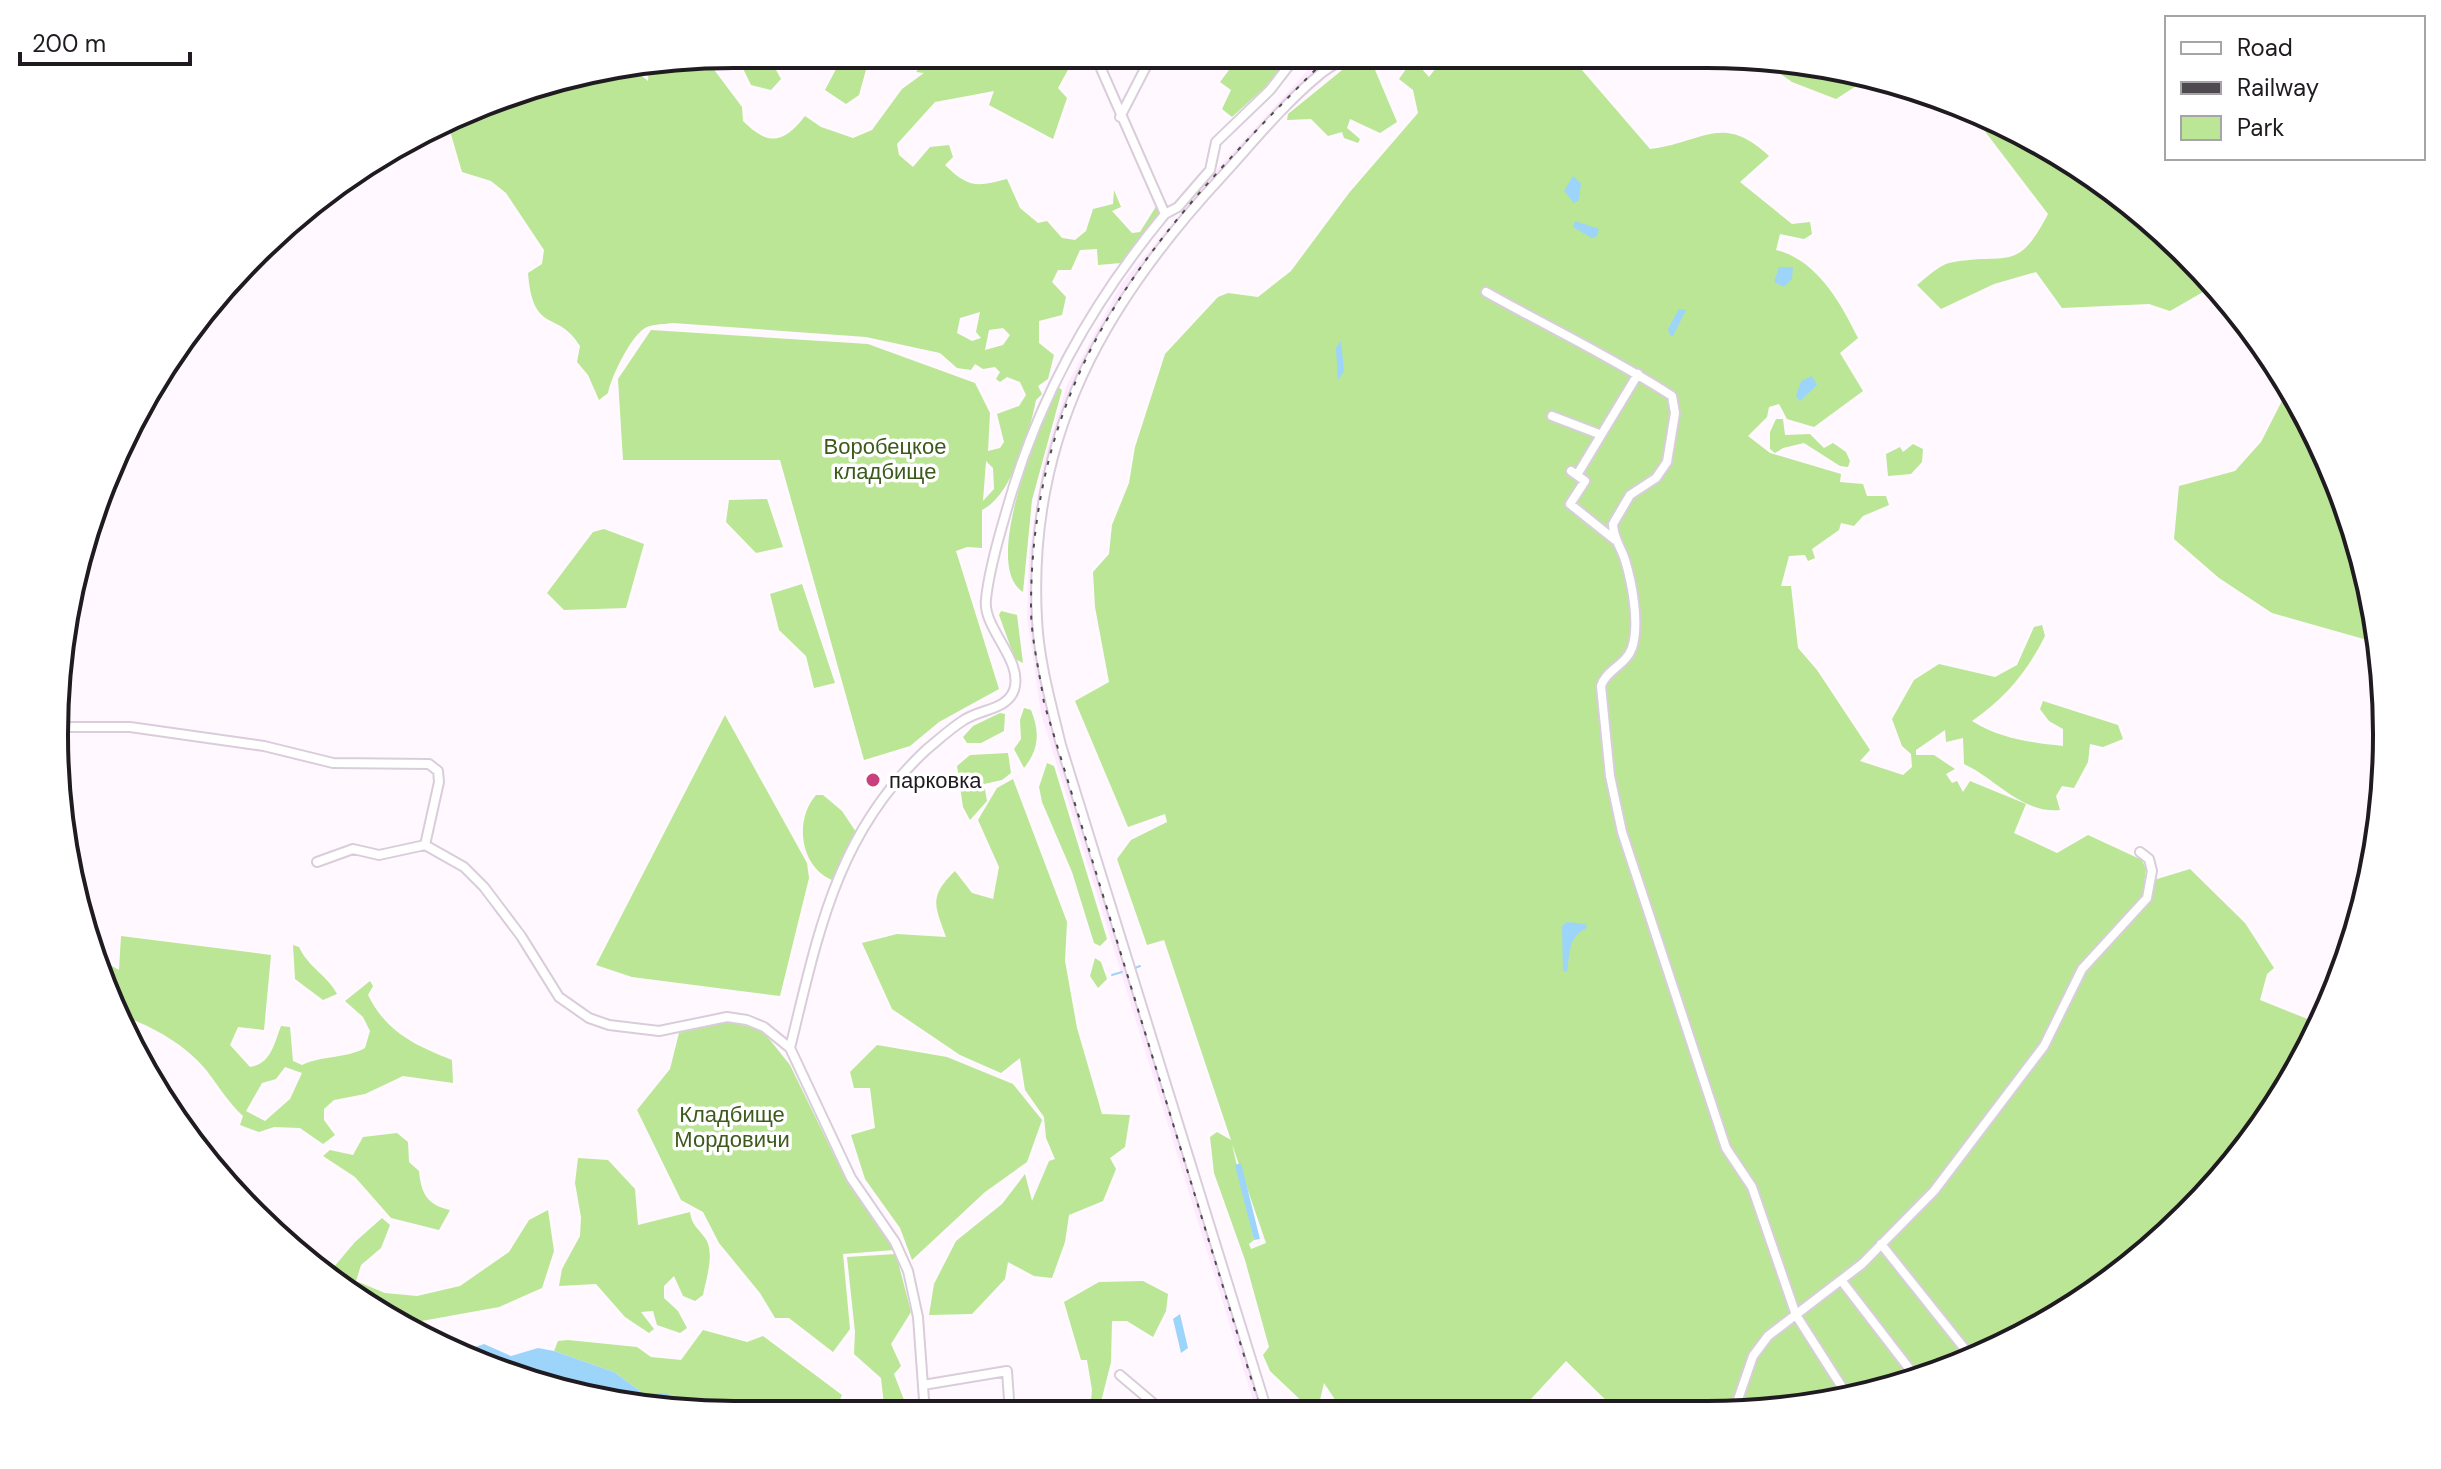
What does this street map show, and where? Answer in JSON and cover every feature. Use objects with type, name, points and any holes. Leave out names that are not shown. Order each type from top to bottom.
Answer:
[{"type":"street","points":[[1100,68],[1165,214]]},
{"type":"street","points":[[1120,117],[1145,68]]},
{"type":"street","points":[[790,1048],[820,923],[849,851],[880,803],[925,751],[966,718],[1006,703],[1015,689],[1015,674],[985,603],[1018,468],[1044,400],[1090,315],[1121,268],[1165,214],[1178,207],[1210,170],[1216,142],[1270,90],[1287,68]]},
{"type":"street","points":[[1264,1401],[1061,745],[1045,679],[1037,620],[1038,563],[1046,489],[1061,432],[1084,368],[1125,293],[1159,247],[1240,156],[1328,68]]},
{"type":"street","points":[[1486,292],[1638,374],[1672,396],[1675,413],[1667,462],[1656,478],[1630,495],[1613,524],[1630,586],[1633,646],[1626,658],[1603,678],[1601,686],[1610,776],[1622,832],[1726,1148],[1752,1187],[1796,1315],[1842,1387]]},
{"type":"street","points":[[1616,540],[1570,504],[1585,481],[1574,473],[1638,374]]},
{"type":"street","points":[[1552,416],[1599,434]]},
{"type":"street","points":[[68,727],[130,727],[264,746],[333,763],[429,764],[438,771],[439,782],[425,845]]},
{"type":"street","points":[[317,862],[353,849],[379,855],[425,845],[464,867],[484,887],[521,936],[545,978],[572,1009],[609,1025],[659,1031],[727,1017],[747,1020],[764,1027],[790,1048],[851,1178],[895,1242],[908,1271],[918,1317],[924,1401]]},
{"type":"street","points":[[1738,1400],[1753,1356],[1768,1336],[1841,1280],[1942,1181],[2044,1046],[2082,969],[2147,898],[2152,871],[2149,859],[2140,852]]},
{"type":"street","points":[[1881,1244],[1965,1349]]},
{"type":"street","points":[[1841,1280],[1910,1369]]},
{"type":"street","points":[[923,1385],[1007,1371],[1009,1401]]},
{"type":"street","points":[[1120,1375],[1151,1401]]},
{"type":"shaded area","points":[[1310,68],[1327,68],[1316,76],[1176,225],[1129,284],[1102,328],[1076,385],[1043,493],[1034,616],[1047,702],[1260,1401],[1253,1401],[1041,713],[1027,618],[1029,553],[1044,460],[1067,385],[1122,283],[1220,166]]},
{"type":"green space","name":"Воробецкое кладбище","points":[[713,68],[742,107],[743,121],[761,135],[769,138],[783,136],[805,116],[821,127],[853,138],[872,130],[902,89],[924,73],[916,72],[919,68],[1069,68],[1058,88],[1067,98],[1053,139],[989,105],[994,91],[935,102],[897,144],[899,155],[913,167],[930,147],[949,145],[953,157],[945,165],[953,173],[973,184],[1007,179],[1020,208],[1038,223],[1047,221],[1062,238],[1075,240],[1086,231],[1093,209],[1113,204],[1114,190],[1121,207],[1112,211],[1132,233],[1140,232],[1157,205],[1160,212],[1121,263],[1098,265],[1097,249],[1080,250],[1071,270],[1058,270],[1052,282],[1066,297],[1062,315],[1039,321],[1039,343],[1054,355],[1048,379],[1038,386],[1042,394],[1036,400],[1018,462],[1002,492],[982,510],[982,548],[967,547],[956,551],[999,689],[939,722],[910,746],[864,760],[780,460],[623,460],[618,379],[651,330],[868,344],[975,383],[990,413],[988,451],[1000,448],[1004,442],[997,414],[1019,406],[1026,395],[1020,382],[1007,377],[1000,382],[996,379],[1000,372],[995,367],[983,369],[975,364],[971,370],[957,368],[940,353],[866,337],[673,323],[650,326],[641,331],[623,356],[608,393],[599,400],[588,375],[577,362],[580,346],[572,335],[541,314],[535,306],[528,273],[542,264],[544,250],[506,193],[491,181],[462,172],[450,132],[520,103],[562,91],[641,75],[648,81],[649,74]],"holes":[[[980,312],[976,332],[981,338],[972,341],[957,333],[960,318]],[[1003,328],[1010,335],[1003,345],[985,350],[989,330]],[[986,461],[993,468],[994,489],[983,501]]]},
{"type":"green space","points":[[743,68],[775,68],[781,79],[771,90],[751,85]]},
{"type":"green space","points":[[837,68],[866,68],[859,95],[846,104],[825,90]]},
{"type":"green space","points":[[1230,68],[1280,68],[1264,88],[1232,117],[1222,109],[1231,90],[1220,82]]},
{"type":"green space","points":[[1345,68],[1374,68],[1397,122],[1380,133],[1350,119],[1347,128],[1360,139],[1358,143],[1344,138],[1342,132],[1328,136],[1311,119],[1287,120],[1288,114]]},
{"type":"green space","points":[[1407,68],[1421,68],[1429,77],[1436,68],[1580,68],[1650,149],[1725,133],[1753,143],[1769,156],[1740,182],[1792,224],[1810,222],[1812,234],[1804,239],[1780,234],[1776,250],[1804,263],[1835,297],[1858,338],[1840,353],[1863,391],[1814,427],[1787,419],[1779,404],[1769,407],[1767,417],[1748,436],[1770,453],[1841,474],[1840,482],[1863,484],[1867,496],[1886,496],[1889,505],[1863,516],[1854,526],[1841,523],[1839,530],[1812,549],[1815,558],[1808,561],[1805,555],[1789,556],[1781,586],[1791,586],[1798,648],[1817,670],[1870,750],[1860,761],[1903,775],[1912,767],[1911,754],[1902,746],[1892,719],[1914,680],[1939,664],[1995,677],[2017,665],[2034,627],[2042,625],[2045,636],[2023,673],[1995,703],[1972,721],[2005,736],[2063,746],[2063,729],[2049,721],[2040,709],[2043,701],[2118,725],[2123,739],[2103,747],[2090,744],[2088,762],[2074,788],[2062,786],[2056,796],[2060,810],[2046,810],[2021,801],[1964,764],[1963,738],[1946,742],[1945,730],[1916,750],[1916,755],[1934,755],[1955,769],[1946,774],[1952,783],[1957,781],[1963,792],[1970,781],[2026,804],[2014,833],[2057,853],[2088,835],[2142,860],[2146,869],[2144,883],[2190,869],[2245,923],[2274,968],[2267,974],[2260,1000],[2308,1019],[2261,1105],[2208,1174],[2178,1206],[2146,1236],[2077,1289],[2040,1312],[1962,1350],[1921,1366],[1837,1388],[1750,1400],[1706,1401],[1607,1401],[1566,1361],[1529,1401],[1335,1401],[1324,1383],[1320,1401],[1302,1401],[1270,1371],[1263,1355],[1269,1347],[1245,1260],[1214,1173],[1210,1137],[1217,1132],[1231,1140],[1164,940],[1147,945],[1117,859],[1131,840],[1167,822],[1165,814],[1128,827],[1075,701],[1109,682],[1095,607],[1093,572],[1109,554],[1112,525],[1129,483],[1135,447],[1165,354],[1218,297],[1228,293],[1258,297],[1291,271],[1349,193],[1418,113],[1413,90],[1399,79]],"holes":[[[1232,1144],[1266,1243],[1251,1249],[1249,1244],[1254,1240]]]},
{"type":"green space","points":[[1778,72],[1857,86],[1836,99],[1792,82]]},
{"type":"green space","points":[[1983,129],[2040,157],[2077,180],[2146,233],[2204,291],[2170,311],[2149,304],[2062,308],[2036,272],[1994,284],[1941,309],[1917,285],[1936,269],[1949,263],[2018,254],[2037,233],[2048,214]]},
{"type":"green space","points":[[1058,387],[1062,390],[1032,500],[1023,592],[1011,577],[1008,554],[1011,525],[1028,461]]},
{"type":"green space","points":[[2283,399],[2322,479],[2338,520],[2360,604],[2366,640],[2272,613],[2219,578],[2174,539],[2179,486],[2235,471],[2261,442]]},
{"type":"green space","points":[[1776,419],[1783,419],[1785,435],[1810,434],[1824,448],[1833,443],[1846,452],[1850,461],[1848,467],[1840,466],[1804,443],[1775,453],[1770,449],[1770,432]]},
{"type":"green space","points":[[1913,444],[1923,449],[1922,462],[1911,474],[1888,476],[1886,454],[1900,447],[1903,452]]},
{"type":"green space","points":[[767,499],[783,547],[756,553],[726,522],[729,500]]},
{"type":"green space","points":[[604,529],[644,544],[626,608],[564,610],[547,593],[593,532]]},
{"type":"green space","points":[[802,584],[835,683],[814,688],[806,656],[779,630],[770,594]]},
{"type":"green space","points":[[1001,611],[1017,615],[1023,663],[1015,659],[999,615]]},
{"type":"green space","points":[[1024,708],[1031,710],[1037,733],[1033,754],[1024,768],[1014,749],[1021,739],[1020,720]]},
{"type":"green space","points":[[1000,713],[1005,714],[1004,731],[981,743],[967,743],[963,737],[973,726]]},
{"type":"green space","points":[[725,715],[807,863],[809,878],[780,996],[632,977],[596,965]]},
{"type":"green space","points":[[1008,753],[1011,773],[1002,780],[984,784],[987,801],[970,820],[963,807],[957,766],[970,755]]},
{"type":"green space","points":[[1047,763],[1054,766],[1107,939],[1100,946],[1094,943],[1072,872],[1042,802],[1039,787]]},
{"type":"green space","points":[[1013,779],[1067,922],[1065,961],[1077,1028],[1102,1114],[1130,1115],[1125,1147],[1110,1158],[1116,1169],[1103,1201],[1069,1215],[1065,1242],[1052,1278],[1034,1276],[1008,1262],[1005,1279],[972,1314],[929,1315],[934,1284],[956,1241],[1002,1204],[1025,1174],[1032,1201],[1049,1161],[1055,1159],[1046,1138],[1044,1117],[1025,1090],[1020,1058],[1001,1073],[960,1055],[892,1009],[862,943],[897,934],[946,937],[936,902],[941,888],[955,871],[972,893],[993,899],[999,867],[978,820],[997,788]]},
{"type":"green space","points":[[816,795],[823,795],[842,811],[856,832],[832,880],[813,865],[804,842],[805,817]]},
{"type":"green space","points":[[121,936],[271,955],[264,1030],[238,1027],[230,1045],[250,1067],[267,1057],[281,1026],[290,1027],[293,1061],[302,1065],[365,1048],[370,1031],[363,1017],[345,1001],[370,981],[373,986],[368,995],[393,1028],[414,1043],[452,1060],[453,1083],[403,1076],[365,1094],[334,1100],[324,1109],[324,1120],[335,1135],[323,1144],[300,1128],[274,1127],[259,1132],[240,1125],[243,1116],[189,1053],[158,1031],[133,1020],[109,965],[119,970]],"holes":[[[285,1067],[302,1073],[290,1099],[265,1121],[246,1111],[262,1083],[276,1079]]]},
{"type":"green space","points":[[293,945],[299,947],[337,994],[323,1000],[295,979]]},
{"type":"green space","points":[[1095,958],[1101,962],[1107,979],[1098,988],[1090,976]]},
{"type":"green space","name":"Кладбище Мордовичи","points":[[726,1021],[762,1030],[790,1065],[845,1178],[891,1241],[894,1250],[843,1254],[850,1329],[833,1352],[789,1318],[775,1318],[760,1293],[719,1243],[703,1212],[681,1200],[637,1110],[670,1069],[679,1033]]},
{"type":"green space","points":[[877,1045],[947,1057],[1013,1084],[1042,1120],[1027,1162],[985,1192],[912,1260],[900,1228],[865,1179],[851,1135],[875,1128],[870,1088],[854,1088],[850,1072]]},
{"type":"green space","points":[[397,1133],[408,1142],[409,1162],[419,1171],[421,1186],[427,1197],[436,1205],[450,1210],[439,1230],[391,1218],[355,1177],[323,1156],[330,1150],[353,1155],[363,1137]]},
{"type":"green space","points":[[578,1158],[608,1160],[635,1189],[638,1225],[690,1212],[694,1225],[707,1241],[710,1261],[703,1295],[695,1301],[683,1296],[674,1276],[664,1286],[664,1298],[678,1311],[687,1328],[680,1333],[657,1325],[653,1311],[641,1312],[654,1329],[649,1333],[625,1317],[596,1284],[559,1286],[562,1269],[580,1236],[581,1217],[575,1183]]},
{"type":"green space","points":[[548,1210],[554,1251],[542,1288],[499,1307],[419,1321],[364,1289],[334,1267],[355,1242],[382,1218],[390,1225],[381,1248],[361,1265],[356,1281],[385,1293],[417,1296],[460,1286],[509,1252],[529,1220]]},
{"type":"green space","points":[[896,1254],[911,1312],[891,1344],[901,1366],[894,1374],[904,1401],[884,1401],[881,1378],[854,1354],[855,1332],[847,1257]]},
{"type":"green space","points":[[1143,1281],[1168,1294],[1166,1311],[1153,1337],[1127,1321],[1112,1321],[1111,1362],[1101,1401],[1091,1401],[1087,1360],[1081,1360],[1064,1302],[1099,1282]]},
{"type":"green space","points":[[703,1330],[747,1342],[763,1336],[842,1395],[839,1401],[673,1398],[667,1393],[643,1393],[614,1372],[554,1351],[558,1341],[568,1340],[637,1347],[651,1357],[681,1360]]},
{"type":"water","points":[[1573,176],[1581,183],[1579,200],[1574,203],[1564,191]]},
{"type":"water","points":[[1575,221],[1599,229],[1597,236],[1592,238],[1573,227]]},
{"type":"water","points":[[1779,267],[1793,267],[1792,279],[1784,287],[1774,282]]},
{"type":"water","points":[[1679,309],[1686,310],[1673,336],[1668,329]]},
{"type":"water","points":[[1341,341],[1344,371],[1338,380],[1336,348]]},
{"type":"water","points":[[1812,376],[1817,385],[1800,401],[1796,396],[1801,381]]},
{"type":"water","points":[[1567,922],[1585,924],[1587,928],[1573,940],[1567,972],[1563,971],[1562,926]]},
{"type":"water","points":[[1241,1163],[1260,1239],[1254,1240],[1235,1165]]},
{"type":"water","points":[[1180,1314],[1188,1348],[1181,1353],[1173,1319]]},
{"type":"water","points":[[484,1344],[511,1356],[538,1348],[554,1351],[614,1372],[643,1393],[667,1393],[673,1398],[604,1388],[562,1378],[474,1348]]},
{"type":"waterway","points":[[1135,968],[1140,966]]},
{"type":"waterway","points":[[1112,975],[1122,972]]},
{"type":"railway","points":[[1258,1401],[1044,703],[1031,613],[1036,523],[1054,443],[1081,370],[1118,302],[1162,239],[1213,177],[1317,68]]},
{"type":"place","name":"парковка","points":[[873,780]]}]
